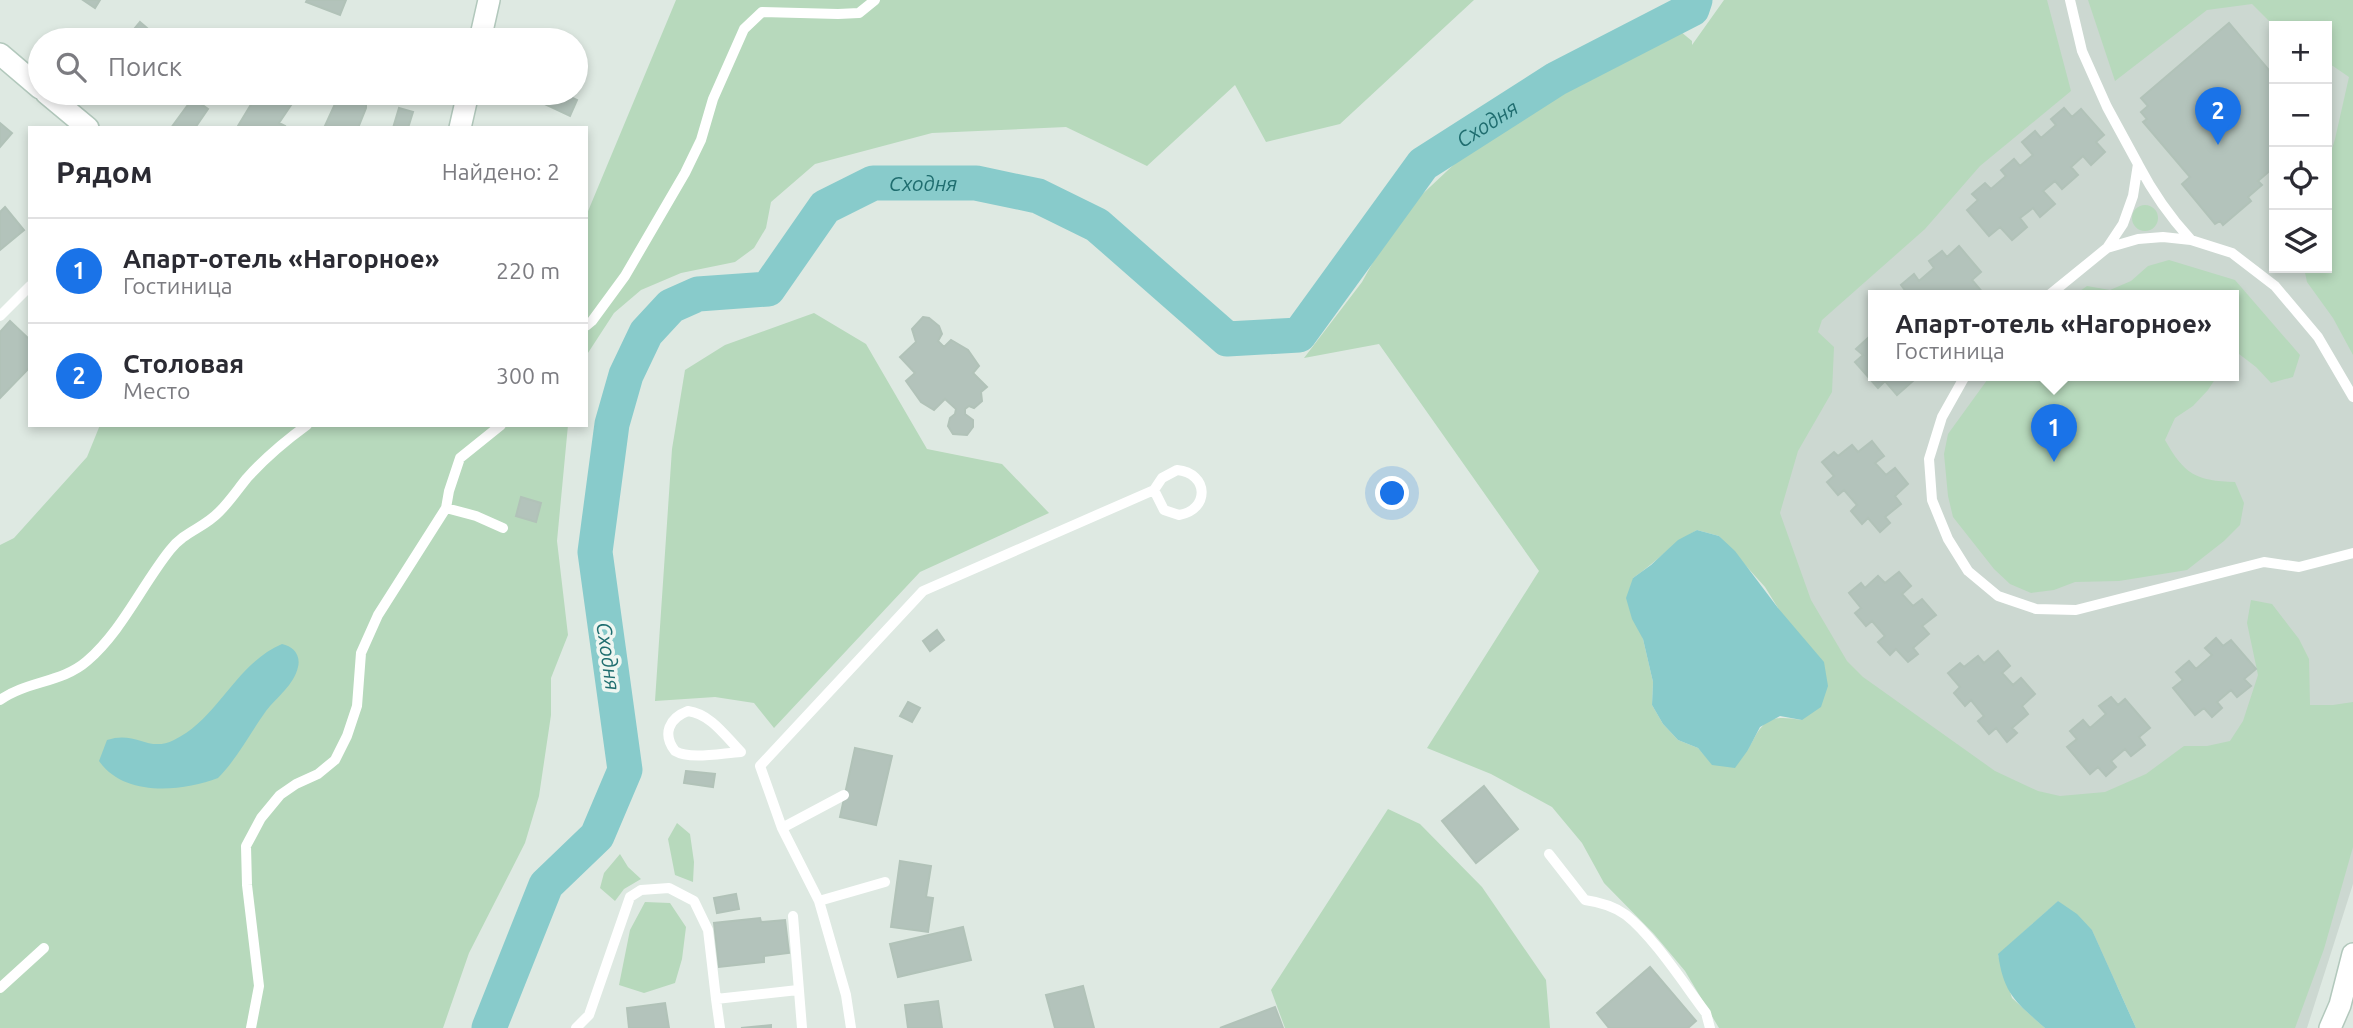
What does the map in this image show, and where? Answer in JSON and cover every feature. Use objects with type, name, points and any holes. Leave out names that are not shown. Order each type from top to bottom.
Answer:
[{"type":"street","points":[[483,28],[489,0]]},
{"type":"street","points":[[0,54],[28,78]]},
{"type":"street","points":[[60,105],[86,126]]},
{"type":"street","points":[[460,126],[465,105]]},
{"type":"street","points":[[2330,1028],[2340,1004],[2353,954]]},
{"type":"lane","points":[[588,325],[625,276],[685,173],[701,139],[713,99],[744,29],[762,12],[859,13],[875,0]]},
{"type":"lane","points":[[2070,0],[2081,51],[2107,107],[2154,195],[2171,219],[2191,240]]},
{"type":"lane","points":[[2055,290],[2107,248],[2123,224],[2133,196],[2138,164]]},
{"type":"lane","points":[[2107,248],[2138,239],[2163,237],[2191,240],[2232,253],[2275,286],[2318,337],[2353,397]]},
{"type":"lane","points":[[0,316],[28,288]]},
{"type":"lane","points":[[1962,381],[1942,417],[1929,459],[1932,500],[1948,539],[1968,571],[1998,596],[2036,609],[2076,610],[2264,562],[2299,567],[2353,553]]},
{"type":"lane","points":[[0,700],[73,671],[87,661],[102,646],[183,535],[205,524],[219,512],[248,477],[286,440],[304,427]]},
{"type":"lane","points":[[251,1028],[259,986],[247,885],[246,846],[261,818],[280,794],[318,774],[335,760],[347,736],[356,706],[360,653],[378,615],[446,508],[460,458],[499,427]]},
{"type":"lane","points":[[760,766],[923,591],[1154,490],[1162,478],[1177,470],[1194,475],[1200,483],[1202,493],[1194,510],[1179,515],[1164,509],[1154,490]]},
{"type":"lane","points":[[446,508],[503,528]]},
{"type":"lane","points":[[741,752],[708,753],[690,757],[682,755],[670,744],[668,727],[679,714],[696,712],[715,724],[741,752],[760,766],[782,828],[819,901],[846,995],[851,1028]]},
{"type":"lane","points":[[782,828],[844,796]]},
{"type":"lane","points":[[1549,854],[1585,900],[1600,902],[1624,913],[1640,928],[1706,1013],[1710,1028]]},
{"type":"lane","points":[[819,901],[885,882]]},
{"type":"lane","points":[[576,1028],[589,1014],[630,897],[641,890],[669,888],[694,901],[708,930],[720,1028]]},
{"type":"lane","points":[[793,916],[802,1028]]},
{"type":"lane","points":[[0,988],[44,948]]},
{"type":"lane","points":[[716,999],[798,990]]},
{"type":"shaded area","points":[[1998,0],[2353,0],[2353,884],[2307,1028],[2156,1028],[1914,765],[1736,520],[1776,403]]},
{"type":"green space","points":[[676,0],[1474,0],[1340,124],[1266,142],[1235,85],[1147,166],[1066,127],[932,133],[815,164],[771,202],[766,228],[754,248],[735,262],[681,273],[641,290],[614,313],[588,353],[588,211]]},
{"type":"green space","points":[[1724,0],[2047,0],[2071,91],[1980,166],[1925,229],[1822,320],[1818,332],[1834,347],[1832,392],[1798,451],[1780,513],[1811,600],[1847,661],[1863,677],[1995,771],[2038,791],[2060,796],[2105,792],[2146,774],[2184,746],[2207,746],[2230,741],[2243,721],[2258,675],[2247,623],[2251,600],[2272,604],[2299,639],[2309,659],[2310,705],[2353,702],[2353,847],[2324,949],[2295,1028],[2136,1028],[2092,930],[2058,901],[1998,955],[2012,998],[2045,1028],[1719,1028],[1685,971],[1654,934],[1604,883],[1582,843],[1552,807],[1491,774],[1427,748],[1539,571],[1379,344],[1304,358],[1362,282],[1398,217],[1463,156],[1552,94],[1675,27],[1692,41],[1692,45]],"holes":[[[1697,530],[1719,536],[1765,587],[1778,608],[1802,720],[1781,718],[1768,722],[1758,732],[1748,750],[1713,765],[1698,748],[1678,740],[1663,724],[1652,705],[1653,682],[1633,578]]]},
{"type":"green space","points":[[2088,0],[2353,0],[2353,355],[2333,318],[2307,282],[2305,273],[2332,273],[2332,149],[2349,77],[2332,65],[2332,21],[2269,21],[2252,4],[2207,10],[2115,81]]},
{"type":"green space","points":[[2145,205],[2154,209],[2158,218],[2154,227],[2145,231],[2136,227],[2132,218],[2136,209]]},
{"type":"green space","points":[[2169,260],[2235,280],[2300,355],[2293,377],[2271,383],[2239,354],[2239,290],[2110,290],[2131,281],[2148,266]]},
{"type":"green space","points":[[2087,286],[2110,290],[2081,290]]},
{"type":"green space","points":[[814,313],[866,344],[927,449],[1002,464],[1049,513],[920,572],[774,728],[754,703],[715,697],[655,701],[672,449],[685,370],[725,345]]},
{"type":"green space","points":[[1986,381],[2214,381],[2193,406],[2175,418],[2165,440],[2178,461],[2192,473],[2210,480],[2235,482],[2244,503],[2240,525],[2187,570],[2119,581],[2075,582],[2054,590],[2031,593],[2010,584],[1994,569],[1953,517],[1944,454],[1948,434]]},
{"type":"green space","points":[[99,427],[568,427],[557,541],[568,635],[551,678],[551,715],[539,796],[525,843],[469,953],[443,1028],[0,1028],[0,545],[14,538],[87,457]]},
{"type":"green space","points":[[1388,809],[1420,824],[1482,887],[1546,980],[1550,1028],[1285,1028],[1271,990]]},
{"type":"green space","points":[[677,823],[690,834],[694,862],[693,882],[675,875],[668,839]]},
{"type":"green space","points":[[620,854],[628,867],[641,879],[624,889],[615,901],[600,888],[604,873]]},
{"type":"green space","points":[[645,902],[670,903],[686,927],[682,959],[675,983],[644,993],[619,985],[630,930]]},
{"type":"water","points":[[1697,530],[1719,536],[1735,551],[1778,608],[1824,662],[1828,686],[1821,707],[1802,720],[1780,716],[1760,727],[1735,768],[1712,765],[1698,748],[1678,740],[1663,724],[1652,705],[1653,682],[1643,639],[1632,619],[1626,598],[1633,578],[1678,540]]},
{"type":"water","points":[[282,644],[293,649],[297,655],[299,663],[296,673],[218,778],[171,788],[138,786],[110,773],[99,761],[107,740],[126,738],[157,744],[174,740],[190,730],[252,664]]},
{"type":"water","points":[[2058,901],[2077,914],[2092,930],[2136,1028],[2045,1028],[2019,1004],[2008,989],[1998,954]]},
{"type":"building","points":[[83,0],[100,0],[95,8]]},
{"type":"building","points":[[346,0],[340,15],[306,2]]},
{"type":"building","points":[[140,22],[147,28],[135,28]]},
{"type":"building","points":[[2229,23],[2269,70],[2269,171],[2258,181],[2262,185],[2248,197],[2251,201],[2223,225],[2220,221],[2215,224],[2182,184],[2190,177],[2143,122],[2147,119],[2141,112],[2148,106],[2141,98]]},
{"type":"building","points":[[188,105],[203,105],[208,109],[196,126],[172,126]]},
{"type":"building","points":[[251,105],[291,105],[279,123],[285,126],[238,126]]},
{"type":"building","points":[[335,105],[366,105],[359,126],[325,126]]},
{"type":"building","points":[[547,105],[575,105],[570,116]]},
{"type":"building","points":[[399,108],[413,112],[409,126],[394,126]]},
{"type":"building","points":[[2064,108],[2072,117],[2081,109],[2104,135],[2096,142],[2105,152],[2091,165],[2083,156],[2071,167],[2078,175],[2062,189],[2055,181],[2043,191],[2055,204],[2040,217],[2033,208],[2020,218],[2027,227],[2012,240],[2000,227],[1989,236],[1967,210],[1978,200],[1972,194],[1985,183],[1991,189],[2006,176],[2001,170],[2014,159],[2020,166],[2033,155],[2022,142],[2035,131],[2041,138],[2056,125],[2051,119]]},
{"type":"building","points":[[0,123],[12,133],[0,147]]},
{"type":"building","points":[[5,207],[24,230],[0,250],[0,212]]},
{"type":"building","points":[[1959,246],[1981,272],[1972,280],[1981,290],[1905,290],[1901,285],[1914,274],[1919,281],[1934,268],[1929,261],[1942,251],[1947,257]]},
{"type":"building","points":[[923,317],[939,326],[942,334],[938,341],[944,347],[951,340],[968,350],[979,366],[973,373],[987,387],[981,392],[982,401],[974,408],[969,406],[965,409],[965,414],[973,420],[973,427],[967,435],[953,434],[948,426],[956,409],[945,399],[934,410],[921,402],[906,381],[915,373],[900,357],[916,342],[912,329]]},
{"type":"building","points":[[10,321],[28,338],[28,369],[0,398],[0,332]]},
{"type":"building","points":[[1868,338],[1868,377],[1855,362],[1863,355],[1856,349]]},
{"type":"building","points":[[1872,381],[1885,381],[1878,388]]},
{"type":"building","points":[[1885,381],[1913,381],[1897,395]]},
{"type":"building","points":[[1872,441],[1884,456],[1875,463],[1886,475],[1895,468],[1908,484],[1895,496],[1901,504],[1885,517],[1890,523],[1880,532],[1868,518],[1862,524],[1851,511],[1857,505],[1844,490],[1838,495],[1827,482],[1834,476],[1822,462],[1834,452],[1838,456],[1852,445],[1858,452]]},
{"type":"building","points":[[521,497],[541,503],[536,522],[516,516]]},
{"type":"building","points":[[1899,572],[1911,586],[1902,594],[1913,606],[1922,599],[1936,615],[1922,626],[1929,634],[1913,648],[1918,654],[1908,662],[1896,649],[1890,655],[1878,642],[1885,636],[1872,621],[1866,626],[1855,613],[1861,608],[1849,593],[1861,583],[1865,588],[1878,576],[1885,583]]},
{"type":"building","points":[[937,630],[944,640],[930,651],[923,641]]},
{"type":"building","points":[[2216,638],[2223,646],[2231,640],[2256,669],[2244,679],[2251,686],[2237,697],[2231,690],[2217,702],[2222,708],[2212,717],[2204,708],[2195,715],[2173,688],[2183,680],[2176,672],[2189,661],[2196,669],[2212,655],[2205,648]]},
{"type":"building","points":[[1998,651],[2010,666],[2002,673],[2013,685],[2021,678],[2035,694],[2022,706],[2028,714],[2012,728],[2017,733],[2007,742],[1996,728],[1989,734],[1978,721],[1984,716],[1971,700],[1965,706],[1954,693],[1960,687],[1948,673],[1960,663],[1964,667],[1978,656],[1984,663]]},
{"type":"building","points":[[2111,697],[2118,705],[2125,699],[2150,728],[2139,737],[2145,745],[2131,756],[2125,749],[2111,761],[2116,767],[2106,776],[2098,767],[2090,774],[2067,747],[2077,739],[2070,731],[2083,720],[2090,728],[2106,714],[2099,706]]},
{"type":"building","points":[[908,702],[920,708],[912,722],[900,716]]},
{"type":"building","points":[[855,748],[892,756],[876,825],[840,817]]},
{"type":"building","points":[[686,771],[715,774],[713,787],[684,783]]},
{"type":"building","points":[[1484,786],[1518,829],[1476,863],[1442,821]]},
{"type":"building","points":[[900,861],[931,866],[926,897],[933,898],[928,932],[891,927]]},
{"type":"building","points":[[736,894],[739,909],[717,913],[714,898]]},
{"type":"building","points":[[760,918],[761,922],[785,920],[789,953],[764,956],[764,962],[719,967],[714,923]]},
{"type":"building","points":[[963,927],[971,960],[898,977],[890,944]]},
{"type":"building","points":[[1650,967],[1696,1021],[1688,1028],[1609,1028],[1597,1013]]},
{"type":"building","points":[[1083,986],[1094,1028],[1055,1028],[1046,995]]},
{"type":"building","points":[[938,1001],[942,1028],[908,1028],[905,1005]]},
{"type":"building","points":[[665,1003],[669,1028],[629,1028],[627,1008]]},
{"type":"building","points":[[1275,1007],[1283,1028],[1220,1028]]},
{"type":"building","points":[[771,1025],[771,1028],[741,1028]]},
{"type":"waterway","name":"Сходня","points":[[489,1028],[546,885],[597,836],[625,770],[595,552],[612,424],[626,375],[646,333],[671,306],[698,294],[768,289],[825,207],[873,183],[976,183],[1038,196],[1097,225],[1227,339],[1299,335],[1423,164],[1556,79],[1692,9],[1695,0]]},
{"type":"place","name":"Столовая","points":[[2218,145]]},
{"type":"place","name":"Апарт-отель «Нагорное»","points":[[2054,462]]}]
